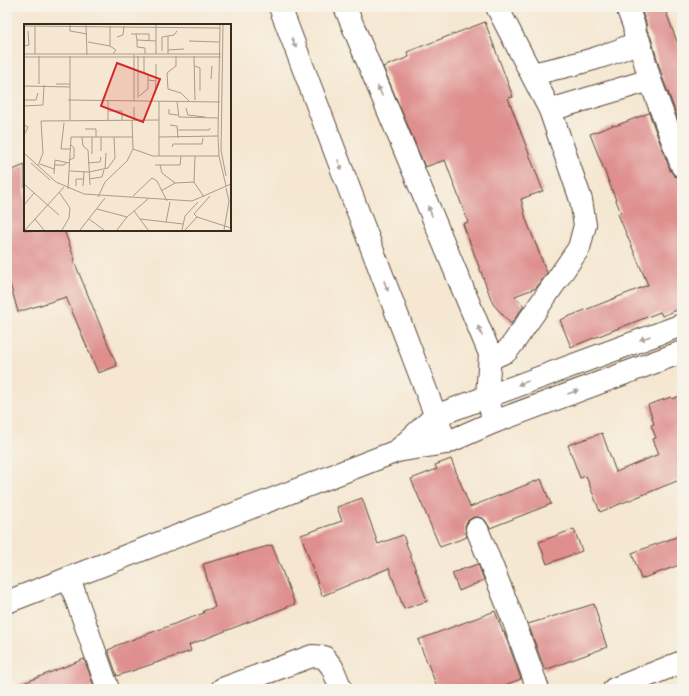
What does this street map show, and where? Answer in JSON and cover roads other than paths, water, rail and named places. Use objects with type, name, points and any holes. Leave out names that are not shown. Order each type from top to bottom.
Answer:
[{"type":"street","points":[[280,7],[446,443]]},
{"type":"street","points":[[345,7],[490,354],[487,396],[494,422]]},
{"type":"street","points":[[490,354],[496,356],[507,351],[579,248],[585,225],[581,200],[550,110],[497,7]]},
{"type":"street","points":[[627,7],[634,26],[635,34],[639,41],[650,80],[682,166]]},
{"type":"street","points":[[532,74],[578,63],[627,48],[639,41]]},
{"type":"street","points":[[550,110],[650,80]]},
{"type":"street","points":[[397,452],[435,416],[682,325]]},
{"type":"street","points":[[7,602],[397,452],[446,443],[494,422],[682,352]]},
{"type":"street","points":[[477,529],[513,618],[538,689]]},
{"type":"street","points":[[69,578],[108,689]]},
{"type":"street","points":[[222,689],[312,656],[324,657],[332,667],[341,689]]},
{"type":"street","points":[[614,689],[682,662]]}]
